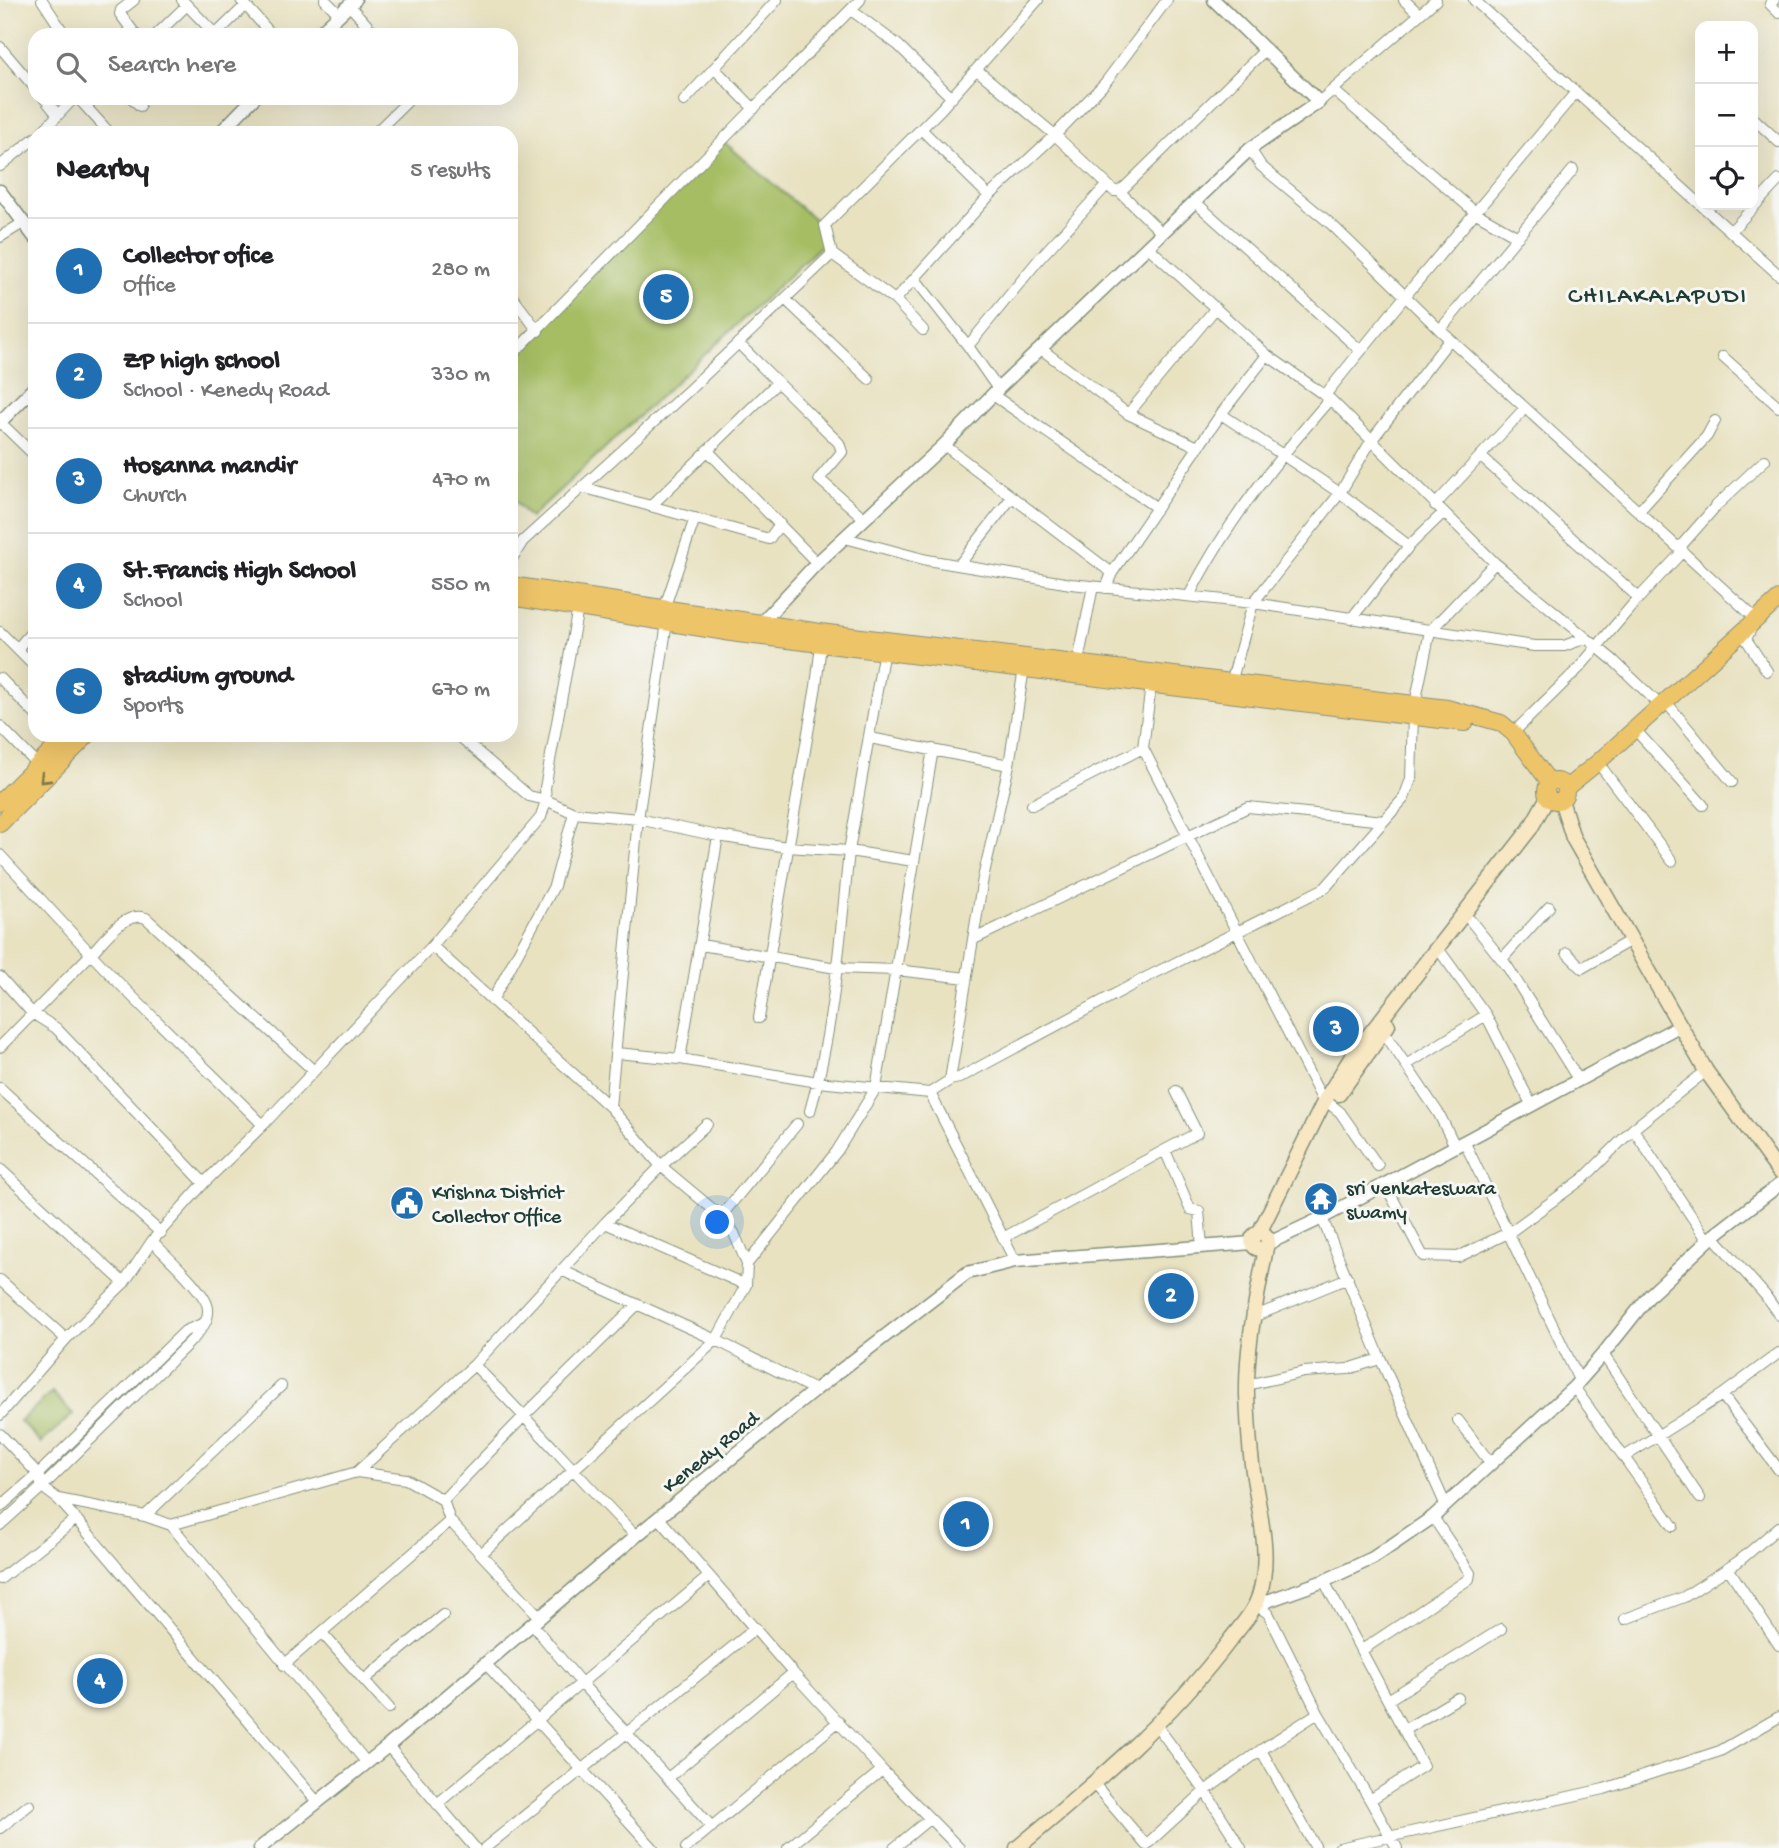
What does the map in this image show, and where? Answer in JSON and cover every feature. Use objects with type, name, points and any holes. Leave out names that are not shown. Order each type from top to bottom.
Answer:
[{"type":"main road","points":[[518,585],[665,615],[1024,668],[1151,685],[1414,710],[1447,708],[1501,723],[1513,733],[1556,792],[1573,838],[1706,1071],[1779,1172]]},
{"type":"main road","points":[[518,598],[578,608],[665,615]]},
{"type":"main road","points":[[1329,1102],[1538,832],[1556,792],[1602,768],[1640,736],[1665,706],[1779,599]]},
{"type":"main road","points":[[1017,1848],[1094,1784],[1157,1726],[1256,1605],[1264,1565],[1263,1531],[1252,1465],[1247,1385],[1248,1353],[1262,1240],[1351,1058],[1556,792],[1597,763],[1779,610]]},
{"type":"main road","points":[[758,630],[821,645],[886,646],[1078,662],[1414,710],[1472,724],[1505,736],[1556,792]]},
{"type":"main road","points":[[0,802],[58,742]]},
{"type":"main road","points":[[0,824],[81,742]]},
{"type":"street","points":[[42,0],[60,28]]},
{"type":"street","points":[[131,28],[120,14],[122,8],[134,0]]},
{"type":"street","points":[[325,0],[348,7],[369,28]]},
{"type":"street","points":[[684,101],[777,0]]},
{"type":"street","points":[[518,350],[860,0]]},
{"type":"street","points":[[923,330],[894,300],[832,254],[825,225],[922,129],[1038,0]]},
{"type":"street","points":[[894,300],[989,196],[1055,135],[1105,83],[1167,0]]},
{"type":"street","points":[[1214,0],[1319,102]]},
{"type":"street","points":[[1404,0],[1419,14]]},
{"type":"street","points":[[758,630],[817,563],[944,444],[1194,201],[1250,149],[1319,102],[1436,0]]},
{"type":"street","points":[[1474,0],[1695,199]]},
{"type":"street","points":[[1774,0],[1770,4],[1779,13]]},
{"type":"street","points":[[221,28],[244,2],[266,28]]},
{"type":"street","points":[[162,28],[184,3],[208,28]]},
{"type":"street","points":[[325,28],[348,7]]},
{"type":"street","points":[[851,10],[898,45],[951,98]]},
{"type":"street","points":[[0,47],[28,80]]},
{"type":"street","points":[[1119,191],[1266,49]]},
{"type":"street","points":[[714,68],[754,108]]},
{"type":"street","points":[[977,70],[1055,135],[1114,191],[1119,191],[1161,232]]},
{"type":"street","points":[[1333,90],[1476,213],[1518,237]]},
{"type":"street","points":[[1189,596],[1208,557],[1361,351],[1576,92]]},
{"type":"street","points":[[50,105],[57,114]]},
{"type":"street","points":[[48,126],[68,105]]},
{"type":"street","points":[[83,105],[103,126]]},
{"type":"street","points":[[227,126],[247,105]]},
{"type":"street","points":[[382,126],[404,105]]},
{"type":"street","points":[[1758,123],[1779,142]]},
{"type":"street","points":[[922,129],[989,196]]},
{"type":"street","points":[[0,166],[28,144]]},
{"type":"street","points":[[1250,149],[1261,166],[1331,224],[1440,330],[1756,619],[1746,639],[1767,671]]},
{"type":"street","points":[[1440,330],[1573,170]]},
{"type":"street","points":[[1731,231],[1779,180]]},
{"type":"street","points":[[968,346],[1040,258],[1107,185]]},
{"type":"street","points":[[0,191],[28,229]]},
{"type":"street","points":[[1194,201],[1361,351]]},
{"type":"street","points":[[1708,210],[1779,275]]},
{"type":"street","points":[[0,237],[23,223]]},
{"type":"street","points":[[1147,246],[1267,355],[1327,397],[1495,563],[1665,706],[1732,782]]},
{"type":"street","points":[[518,549],[523,541],[832,254]]},
{"type":"street","points":[[915,279],[968,346],[995,392],[1157,508]]},
{"type":"street","points":[[785,299],[869,379]]},
{"type":"street","points":[[518,304],[538,331]]},
{"type":"street","points":[[1128,414],[1215,309]]},
{"type":"street","points":[[1231,683],[1253,603],[1340,493],[1371,441],[1450,339]]},
{"type":"street","points":[[738,343],[839,443],[842,452],[819,479],[865,519]]},
{"type":"street","points":[[1041,349],[1128,414],[1198,447]]},
{"type":"street","points":[[1107,588],[1111,573],[1221,414],[1267,355]]},
{"type":"street","points":[[1723,356],[1779,407]]},
{"type":"street","points":[[651,506],[777,383]]},
{"type":"street","points":[[28,394],[0,422],[28,449]]},
{"type":"street","points":[[1435,505],[1525,408]]},
{"type":"street","points":[[1221,414],[1340,493],[1409,546]]},
{"type":"street","points":[[1639,511],[1706,436],[1715,421]]},
{"type":"street","points":[[944,444],[1111,573]]},
{"type":"street","points":[[707,450],[817,563]]},
{"type":"street","points":[[1480,456],[1639,598]]},
{"type":"street","points":[[1513,733],[1597,648],[1716,506],[1765,460]]},
{"type":"street","points":[[582,487],[769,539],[780,524]]},
{"type":"street","points":[[959,565],[1012,497]]},
{"type":"street","points":[[1351,619],[1409,546],[1443,513]]},
{"type":"street","points":[[610,1107],[638,819],[665,615],[695,518]]},
{"type":"street","points":[[845,538],[927,560],[1107,588],[1253,603],[1545,647],[1564,646],[1586,638]]},
{"type":"street","points":[[617,1053],[680,1059],[818,1082],[930,1093],[1147,977],[1325,888],[1405,798],[1411,779],[1414,710],[1430,631],[1495,563]]},
{"type":"street","points":[[1078,662],[1093,586]]},
{"type":"street","points":[[0,1416],[66,1339],[124,1283],[152,1241],[204,1183],[263,1125],[432,946],[541,817],[578,608]]},
{"type":"street","points":[[0,632],[28,660]]},
{"type":"street","points":[[17,649],[28,636]]},
{"type":"street","points":[[759,1018],[821,645]]},
{"type":"street","points":[[810,1111],[818,1082],[836,968],[849,851],[886,646]]},
{"type":"street","points":[[950,1080],[983,878],[1009,765],[1024,668]]},
{"type":"street","points":[[0,678],[28,707]]},
{"type":"street","points":[[1151,685],[1143,748],[1321,1097],[1329,1102],[1378,1166]]},
{"type":"street","points":[[0,726],[38,765]]},
{"type":"street","points":[[1640,736],[1703,805]]},
{"type":"street","points":[[870,738],[1009,765]]},
{"type":"street","points":[[466,742],[529,796],[546,800],[574,813],[638,819],[787,847],[849,851],[914,860]]},
{"type":"street","points":[[1032,805],[1143,748]]},
{"type":"street","points":[[747,1264],[838,1152],[876,1088],[933,749]]},
{"type":"street","points":[[1602,768],[1672,861]]},
{"type":"street","points":[[974,939],[1248,807],[1384,821]]},
{"type":"street","points":[[492,1001],[554,886],[574,813]]},
{"type":"street","points":[[680,1059],[718,836]]},
{"type":"street","points":[[0,855],[135,1001],[189,1049],[263,1125]]},
{"type":"street","points":[[1502,959],[1549,907]]},
{"type":"street","points":[[0,1046],[128,918],[138,915],[146,918],[314,1071]]},
{"type":"street","points":[[1470,920],[1502,959],[1578,1079]]},
{"type":"street","points":[[1567,953],[1582,968],[1599,962],[1631,940]]},
{"type":"street","points":[[701,945],[836,968],[896,970],[967,978]]},
{"type":"street","points":[[432,946],[610,1107],[661,1166],[721,1216],[734,1233],[747,1264],[746,1285],[716,1340],[481,1554]]},
{"type":"street","points":[[1442,954],[1486,1015],[1531,1104]]},
{"type":"street","points":[[0,977],[32,1013],[56,1028],[204,1183]]},
{"type":"street","points":[[1406,1065],[1486,1015]]},
{"type":"street","name":"Kenedy Road","points":[[260,1848],[388,1746],[636,1536],[815,1390],[967,1273],[1015,1261],[1262,1240],[1322,1218],[1681,1025]]},
{"type":"street","points":[[1383,1031],[1459,1143],[1510,1232],[1576,1384],[1674,1526]]},
{"type":"street","points":[[1385,1184],[1423,1256],[1458,1257],[1510,1232],[1584,1178],[1633,1129],[1706,1071]]},
{"type":"street","points":[[0,1088],[161,1233]]},
{"type":"street","points":[[1003,1238],[1197,1133],[1176,1091]]},
{"type":"street","points":[[930,1093],[1015,1261]]},
{"type":"street","points":[[357,1472],[474,1365],[605,1223],[707,1124]]},
{"type":"street","points":[[721,1216],[797,1124]]},
{"type":"street","points":[[1633,1129],[1711,1238],[1765,1295],[1779,1315]]},
{"type":"street","points":[[1165,1150],[1190,1209],[1199,1211],[1202,1247]]},
{"type":"street","points":[[0,1169],[124,1283]]},
{"type":"street","points":[[1256,1605],[1324,1581],[1373,1558],[1433,1517],[1576,1384],[1650,1295],[1711,1238],[1779,1185]]},
{"type":"street","points":[[1322,1218],[1349,1278],[1380,1359],[1446,1506]]},
{"type":"street","points":[[605,1223],[746,1285]]},
{"type":"street","points":[[0,1525],[194,1338],[205,1323],[208,1312],[205,1299],[152,1241]]},
{"type":"street","points":[[561,1270],[716,1340],[815,1390]]},
{"type":"street","points":[[1253,1317],[1349,1278]]},
{"type":"street","points":[[0,1280],[66,1339]]},
{"type":"street","points":[[443,1500],[637,1305]]},
{"type":"street","points":[[0,1507],[38,1474],[185,1331],[205,1323]]},
{"type":"street","points":[[1624,1457],[1722,1395],[1779,1353]]},
{"type":"street","points":[[1603,1354],[1700,1498]]},
{"type":"street","points":[[1247,1385],[1296,1373],[1348,1369],[1380,1359]]},
{"type":"street","points":[[474,1365],[525,1415],[573,1472],[636,1536]]},
{"type":"street","points":[[145,1516],[281,1386]]},
{"type":"street","points":[[1722,1395],[1779,1470]]},
{"type":"street","points":[[1458,1420],[1491,1465]]},
{"type":"street","points":[[0,1434],[38,1474],[42,1487],[58,1499],[76,1519],[318,1803]]},
{"type":"street","points":[[171,1525],[357,1472],[406,1479],[443,1500],[450,1521],[536,1620],[582,1684],[712,1827]]},
{"type":"street","points":[[58,1499],[145,1516],[171,1525],[367,1763]]},
{"type":"street","points":[[1362,1650],[1469,1579],[1470,1573],[1433,1517]]},
{"type":"street","points":[[659,1518],[708,1577],[757,1628],[793,1673],[882,1770],[959,1848]]},
{"type":"street","points":[[0,1579],[76,1519]]},
{"type":"street","points":[[284,1665],[450,1521]]},
{"type":"street","points":[[1625,1619],[1684,1597],[1728,1568],[1779,1527]]},
{"type":"street","points":[[1728,1568],[1779,1645]]},
{"type":"street","points":[[437,1804],[708,1577]]},
{"type":"street","points":[[1324,1581],[1423,1766],[1370,1800]]},
{"type":"street","points":[[1256,1605],[1268,1613],[1318,1713],[1397,1848]]},
{"type":"street","points":[[364,1680],[443,1615]]},
{"type":"street","points":[[485,1848],[757,1628]]},
{"type":"street","points":[[1388,1700],[1501,1629]]},
{"type":"street","points":[[322,1633],[388,1708]]},
{"type":"street","points":[[486,1664],[653,1848]]},
{"type":"street","points":[[668,1778],[793,1673]]},
{"type":"street","points":[[1404,1730],[1458,1698]]},
{"type":"street","points":[[1094,1784],[1145,1847],[1205,1791],[1318,1713]]},
{"type":"street","points":[[1339,1848],[1604,1789],[1720,1751],[1779,1717]]},
{"type":"street","points":[[686,1848],[839,1721]]},
{"type":"street","points":[[1157,1726],[1205,1791],[1241,1848]]},
{"type":"street","points":[[388,1746],[475,1848]]},
{"type":"street","points":[[1261,1750],[1316,1848]]},
{"type":"street","points":[[788,1848],[882,1770]]},
{"type":"street","points":[[0,1828],[29,1805]]},
{"type":"street","points":[[894,1848],[929,1819]]},
{"type":"green space","points":[[724,142],[814,219],[824,243],[530,518],[518,505],[518,345]]},
{"type":"green space","points":[[52,1392],[73,1414],[41,1443],[20,1421]]},
{"type":"place","name":"stadium ground","points":[[666,297]]},
{"type":"place","name":"Hosanna mandir","points":[[1336,1029]]},
{"type":"place","name":"sri venkateswara swamy","points":[[1321,1199]]},
{"type":"place","name":"Krishna District Collector Office","points":[[407,1203]]},
{"type":"place","name":"ZP high school","points":[[1171,1296]]},
{"type":"place","name":"Collector ofice","points":[[966,1524]]},
{"type":"place","name":"St.Francis High School","points":[[100,1681]]},
{"type":"district","name":"CHILAKALAPUDI","points":[[1658,294]]}]
